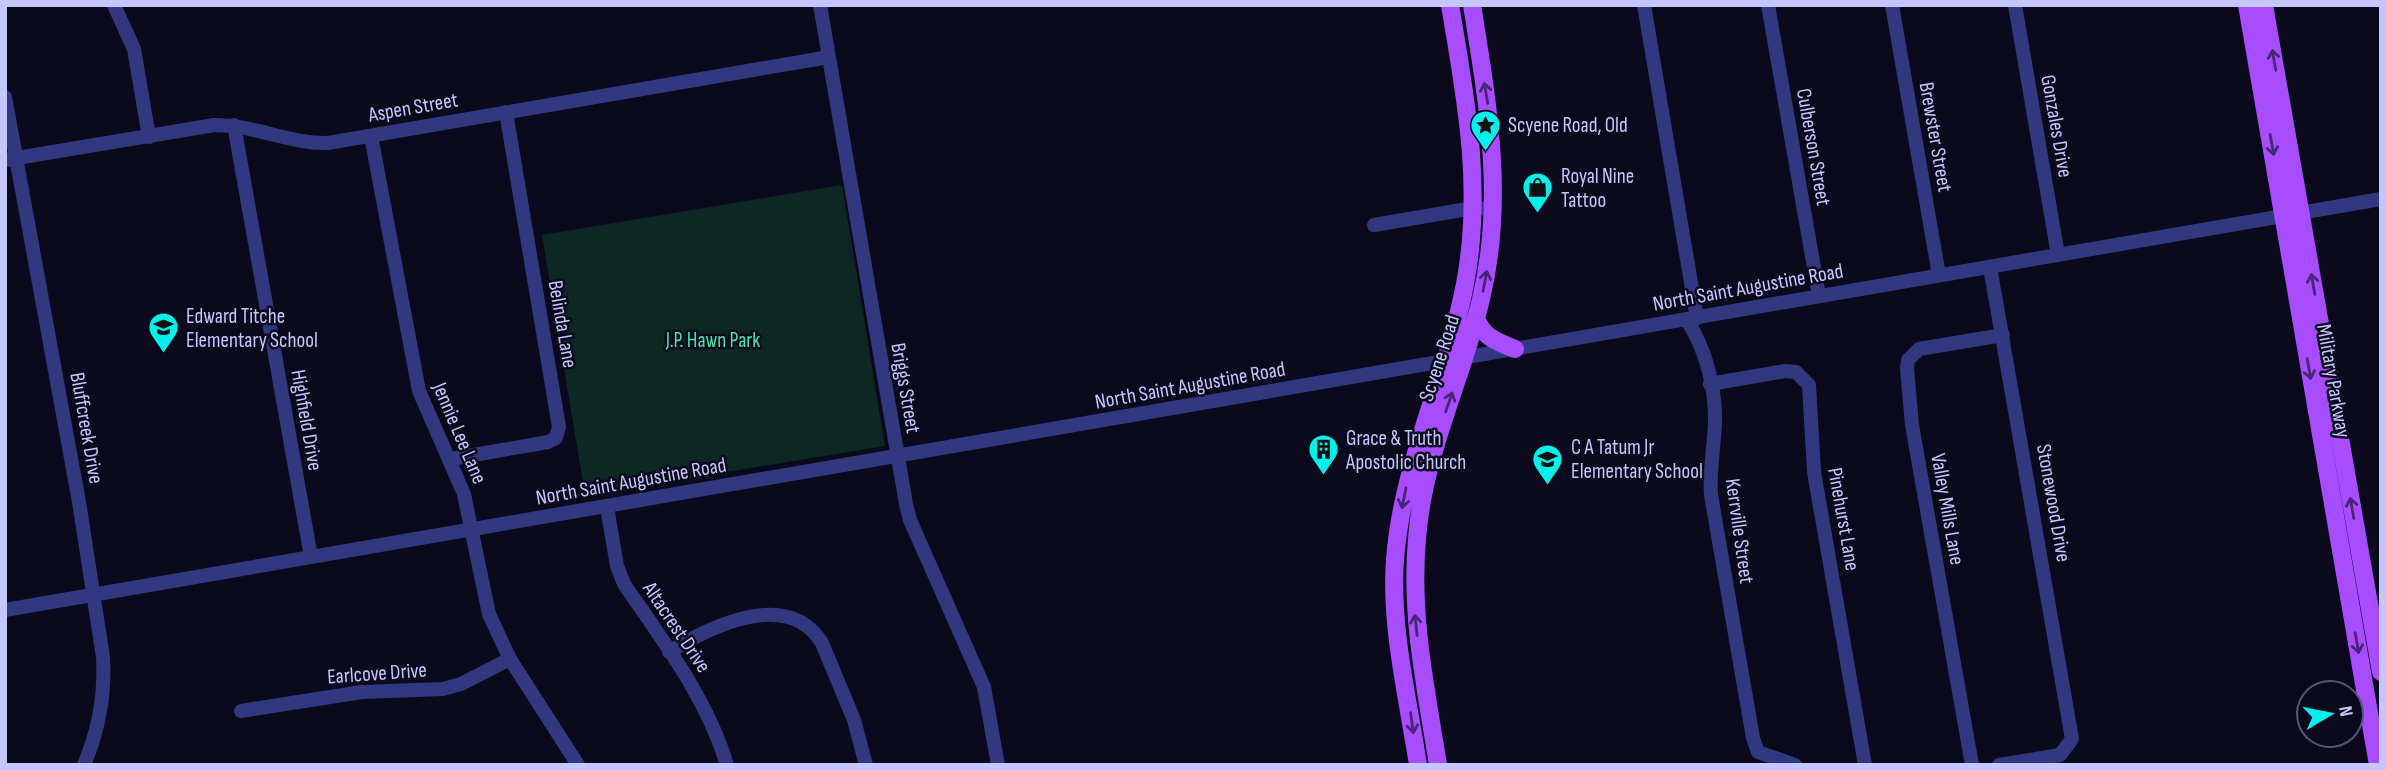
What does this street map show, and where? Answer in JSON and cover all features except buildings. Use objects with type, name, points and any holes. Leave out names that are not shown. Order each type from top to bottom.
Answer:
[{"type":"main road","name":"Scyene Road","points":[[1418,765],[1397,625],[1395,557],[1407,480],[1466,280],[1474,208],[1473,149],[1450,5]]},
{"type":"main road","name":"Scyene Road","points":[[1438,765],[1417,630],[1414,585],[1417,539],[1430,463],[1476,318],[1489,261],[1494,209],[1492,129],[1472,5]]},
{"type":"main road","name":"Military Parkway","points":[[2247,5],[2292,214],[2323,340],[2381,672]]},
{"type":"main road","name":"Military Parkway","points":[[2264,5],[2292,214],[2304,343],[2345,576],[2374,698],[2378,765]]},
{"type":"main road","points":[[1476,318],[1479,327],[1491,340],[1515,349]]},
{"type":"main road","points":[[2304,343],[2323,340]]},
{"type":"main road","points":[[2345,576],[2360,550]]},
{"type":"street","points":[[114,5],[122,16],[134,49],[149,137]]},
{"type":"street","name":"Briggs Street","points":[[820,5],[910,520],[984,687],[998,765]]},
{"type":"street","name":"Kerrville Street","points":[[1644,5],[1691,318],[1703,348],[1710,384],[1715,420],[1710,474],[1711,495],[1758,752],[1795,765]]},
{"type":"street","name":"Culberson Street","points":[[1768,5],[1819,296]]},
{"type":"street","name":"Brewster Street","points":[[1892,5],[1939,275]]},
{"type":"street","name":"Gonzales Drive","points":[[2015,5],[2058,255]]},
{"type":"street","name":"Aspen Street","points":[[11,160],[214,125],[265,130],[309,143],[371,136],[829,57]]},
{"type":"street","name":"Bluffcreek Drive","points":[[5,97],[11,160],[93,594],[104,683],[99,722],[84,765]]},
{"type":"street","name":"Belinda Lane","points":[[452,459],[548,442],[556,438],[559,427],[506,112]]},
{"type":"street","name":"Highfield Drive","points":[[234,125],[311,557]]},
{"type":"street","name":"Jennie Lee Lane","points":[[371,136],[416,381],[452,459],[464,494],[489,614],[510,659],[578,765]]},
{"type":"street","name":"North Saint Augustine Road","points":[[5,610],[2381,199]]},
{"type":"street","points":[[1374,225],[1474,208],[1494,209]]},
{"type":"street","name":"Stonewood Drive","points":[[1990,267],[2072,732],[2069,747],[2060,755],[1999,765]]},
{"type":"street","name":"Valley Mills Lane","points":[[1972,765],[1912,425],[1907,368],[1908,360],[1919,349],[2003,335]]},
{"type":"street","name":"Pinehurst Lane","points":[[1710,384],[1785,371],[1796,372],[1809,384],[1814,472],[1865,765]]},
{"type":"street","name":"Altacrest Drive","points":[[607,507],[617,566],[624,584],[706,711],[727,765]]},
{"type":"street","points":[[669,652],[699,633],[722,624],[769,615],[800,619],[815,632],[822,643],[854,720],[866,765]]},
{"type":"street","name":"Earlcove Drive","points":[[241,711],[351,693],[443,689],[461,684],[510,659]]},
{"type":"green space","name":"J.P. Hawn Park","points":[[842,185],[885,446],[585,495],[542,235]]},
{"type":"place","name":"Scyene Road, Old","points":[[1485,152]]},
{"type":"place","name":"Royal Nine Tattoo","points":[[1538,215]]},
{"type":"place","name":"Edward Titche Elementary School","points":[[163,355]]},
{"type":"place","name":"Grace & Truth Apostolic Church","points":[[1323,477]]},
{"type":"place","name":"C A Tatum Jr Elementary School","points":[[1548,486]]}]
